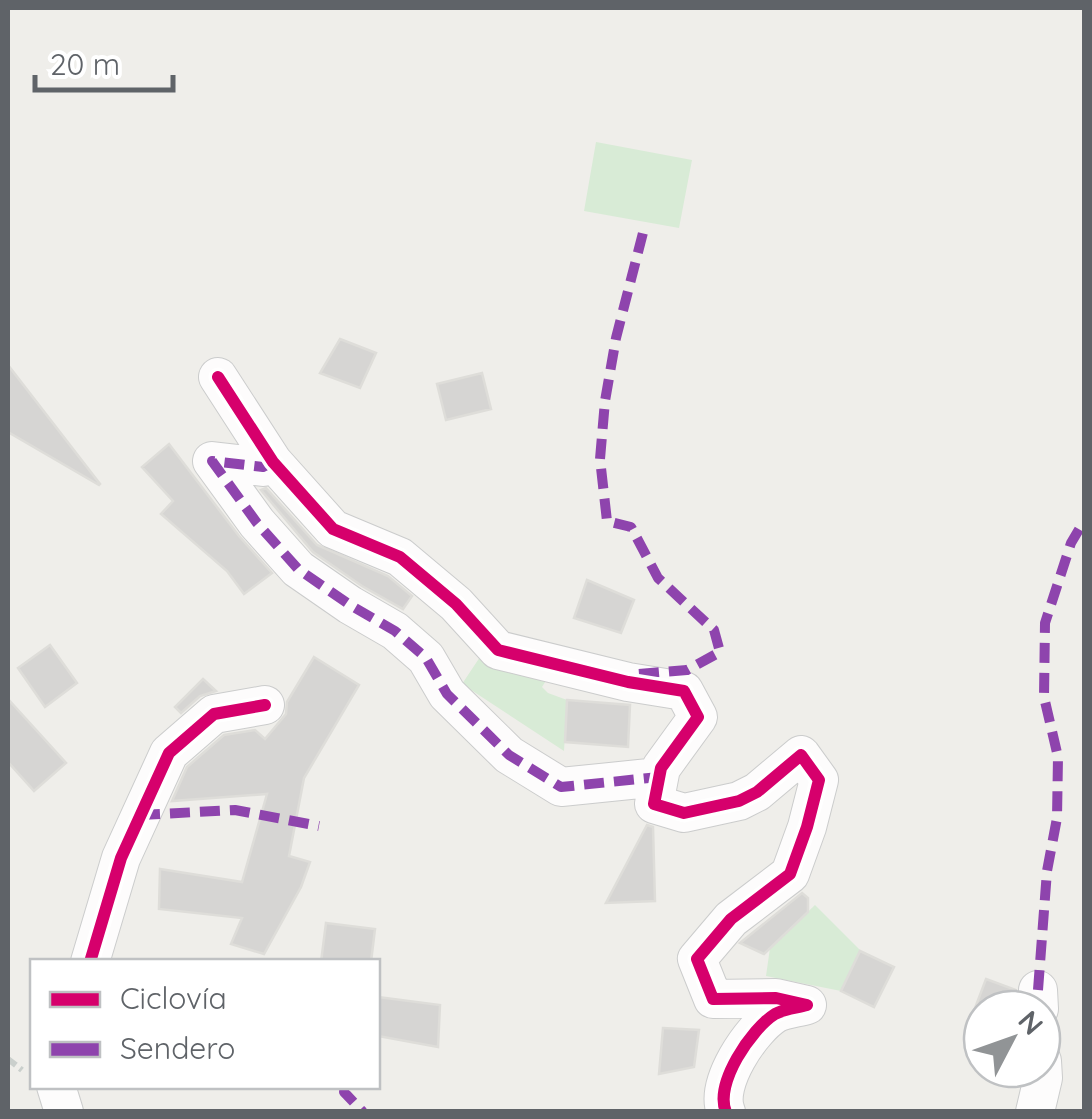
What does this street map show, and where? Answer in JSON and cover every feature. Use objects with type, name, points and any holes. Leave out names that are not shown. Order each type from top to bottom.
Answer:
[{"type":"street","points":[[218,377],[273,462],[333,529],[400,557],[456,604],[498,650],[628,682],[684,691],[698,717],[661,768],[654,804],[684,813],[739,801],[801,755],[819,780],[790,874],[731,918],[697,959],[713,999],[776,998],[807,1005],[775,1014],[734,1059],[722,1104],[726,1112]]},
{"type":"street","points":[[273,462],[263,467],[212,461],[257,523],[298,568],[426,658],[446,694],[508,755],[561,787],[659,777]]},
{"type":"street","points":[[91,959],[121,858],[168,753],[214,714],[265,705]]},
{"type":"green space","points":[[596,142],[692,160],[679,228],[584,211]]},
{"type":"green space","points":[[480,657],[547,679],[542,687],[567,700],[564,751],[462,684]]},
{"type":"green space","points":[[815,905],[861,951],[841,991],[766,976],[770,948]]},
{"type":"building","points":[[340,339],[376,353],[360,388],[320,373]]},
{"type":"building","points":[[8,365],[100,484],[99,485],[8,432]]},
{"type":"building","points":[[482,373],[491,409],[446,420],[437,384]]},
{"type":"building","points":[[169,444],[272,573],[244,594],[227,571],[161,514],[173,501],[142,467]]},
{"type":"building","points":[[266,488],[317,545],[388,576],[412,596],[403,609],[313,552],[261,490]]},
{"type":"building","points":[[587,580],[634,600],[621,633],[574,618]]},
{"type":"building","points":[[50,645],[77,683],[45,707],[18,668]]},
{"type":"building","points":[[314,657],[359,685],[304,778],[289,856],[310,862],[301,887],[264,954],[231,944],[242,918],[159,909],[160,869],[242,882],[267,794],[172,801],[187,767],[224,735],[255,730],[265,739],[286,714],[287,702]]},
{"type":"building","points":[[203,679],[216,691],[200,696],[181,713],[175,707]]},
{"type":"building","points":[[8,699],[66,763],[34,791],[8,762]]},
{"type":"building","points":[[567,700],[630,705],[628,747],[565,742]]},
{"type":"building","points":[[647,825],[653,827],[655,901],[606,903]]},
{"type":"building","points":[[802,893],[808,898],[808,912],[764,954],[740,943]]},
{"type":"building","points":[[326,923],[375,929],[371,959],[321,959]]},
{"type":"building","points":[[860,951],[894,967],[874,1007],[841,991]]},
{"type":"building","points":[[986,979],[1013,989],[982,989]]},
{"type":"building","points":[[380,997],[440,1005],[438,1047],[380,1036]]},
{"type":"building","points":[[663,1028],[699,1030],[694,1067],[659,1074]]},
{"type":"marked path","points":[[639,674],[687,670],[720,652],[714,630],[658,578],[631,527],[607,521],[600,459],[605,401],[616,338],[645,225]]},
{"type":"marked path","points":[[273,462],[263,467],[212,461],[257,523],[298,569],[395,631],[426,658],[447,694],[509,755],[561,787],[659,777]]},
{"type":"marked path","points":[[1038,989],[1047,871],[1057,818],[1058,757],[1044,697],[1045,623],[1071,543],[1084,521]]},
{"type":"marked path","points":[[140,815],[235,810],[319,826]]},
{"type":"marked path","points":[[344,1089],[363,1112]]},
{"type":"cycle path","points":[[218,377],[273,462],[333,529],[400,557],[456,604],[498,650],[628,682],[684,691],[698,717],[661,768],[654,804],[684,813],[739,801],[757,792],[801,755],[819,780],[790,874],[731,919],[697,959],[713,999],[776,998],[807,1005],[775,1014],[746,1044],[725,1087],[726,1112]]},
{"type":"cycle path","points":[[91,959],[121,858],[169,753],[214,714],[265,705]]}]
